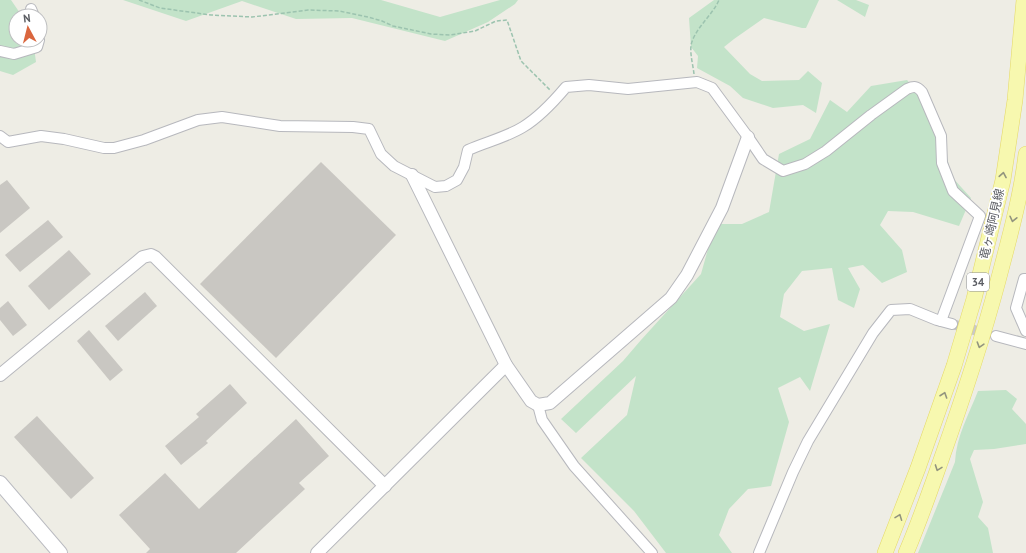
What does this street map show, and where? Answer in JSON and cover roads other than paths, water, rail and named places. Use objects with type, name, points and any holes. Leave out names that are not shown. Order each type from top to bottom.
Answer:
[{"type":"main road","name":"竜ヶ崎阿見線","points":[[885,553],[918,468],[954,366],[974,299],[1003,180],[1015,100],[1024,0]]},
{"type":"main road","name":"竜ヶ崎阿見線","points":[[906,553],[974,366],[1008,243],[1024,173],[1026,154]]},
{"type":"main road","points":[[0,483],[60,553]]},
{"type":"street","points":[[0,51],[14,54],[34,48]]},
{"type":"street","points":[[0,136],[8,142],[41,136],[64,139],[104,148],[114,148],[144,140],[198,120],[222,117],[280,126],[353,127],[369,129],[381,154],[394,166],[435,188],[446,186],[457,180],[464,167],[468,150],[524,127],[535,119],[566,86],[589,85],[628,89],[696,82],[712,88],[763,159],[783,171],[805,164],[913,86],[918,88],[941,136],[942,163],[953,191],[980,216],[941,321]]},
{"type":"street","points":[[412,175],[506,365],[531,401],[538,405],[550,402],[672,298],[687,275],[722,208],[748,137]]},
{"type":"street","points":[[0,375],[143,257],[155,257],[385,486]]},
{"type":"street","points":[[1026,279],[1024,279],[1016,308],[1026,331]]},
{"type":"street","points":[[759,553],[793,472],[808,441],[873,333],[891,310],[910,309],[952,324]]},
{"type":"street","points":[[996,336],[1026,344]]},
{"type":"street","points":[[317,553],[506,365]]},
{"type":"street","points":[[538,405],[542,420],[574,466],[652,553]]},
{"type":"tunnel","points":[[952,324],[996,336]]}]
